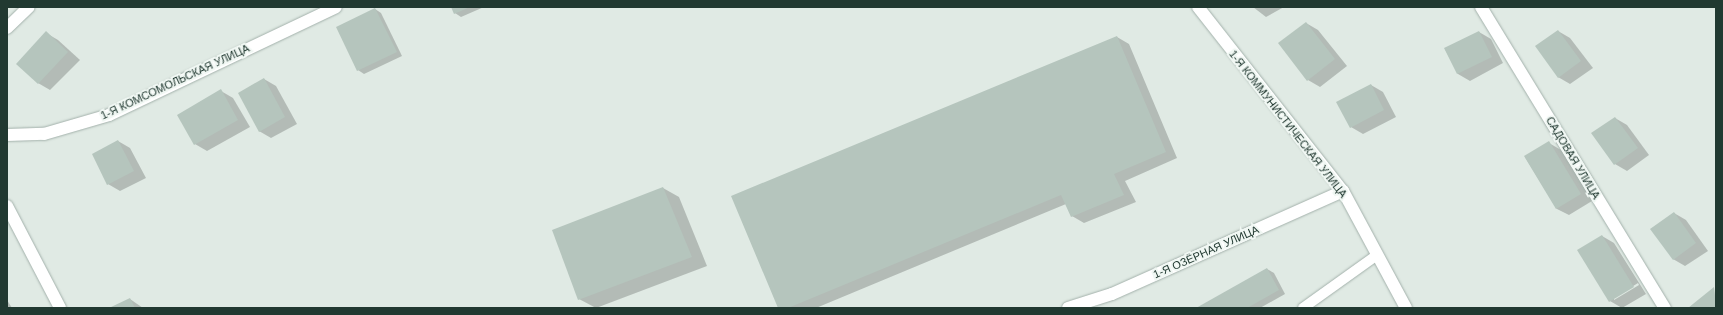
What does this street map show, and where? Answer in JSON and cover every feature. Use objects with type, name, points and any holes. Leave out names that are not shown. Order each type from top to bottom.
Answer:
[{"type":"street","points":[[7,28],[29,7]]},
{"type":"street","name":"1-Я КОМСОМОЛЬСКАЯ УЛИЦА","points":[[7,135],[44,134],[109,114],[336,7]]},
{"type":"street","name":"1-Я КОММУНИСТИЧЕСКАЯ УЛИЦА","points":[[1198,7],[1343,191],[1406,308]]},
{"type":"street","name":"САДОВАЯ УЛИЦА","points":[[1481,7],[1665,308]]},
{"type":"street","name":"1-Я ОЗЁРНАЯ УЛИЦА","points":[[1068,308],[1112,294],[1343,191]]},
{"type":"street","points":[[7,206],[60,308]]},
{"type":"lane","points":[[1303,308],[1377,255]]},
{"type":"building","points":[[451,7],[470,7],[454,14]]},
{"type":"building","points":[[375,8],[397,52],[357,71],[336,27]]},
{"type":"building","points":[[1306,22],[1335,59],[1307,81],[1278,43]]},
{"type":"building","points":[[1558,30],[1581,61],[1558,78],[1535,46]]},
{"type":"building","points":[[46,31],[68,52],[38,84],[16,64]]},
{"type":"building","points":[[1479,31],[1492,57],[1457,74],[1444,48]]},
{"type":"building","points":[[1117,36],[1166,152],[1114,174],[1124,195],[1071,217],[1061,195],[788,308],[778,308],[731,196]]},
{"type":"building","points":[[264,78],[285,117],[259,132],[238,93]]},
{"type":"building","points":[[1371,84],[1384,110],[1350,128],[1336,102]]},
{"type":"building","points":[[221,89],[238,120],[194,145],[177,115]]},
{"type":"building","points":[[1615,117],[1638,148],[1614,165],[1591,133]]},
{"type":"building","points":[[118,140],[134,171],[107,185],[92,154]]},
{"type":"building","points":[[1549,141],[1581,194],[1556,209],[1524,156]]},
{"type":"building","points":[[663,187],[692,257],[578,300],[552,230]]},
{"type":"building","points":[[1674,212],[1696,243],[1673,260],[1650,229]]},
{"type":"building","points":[[1602,235],[1634,287],[1609,302],[1577,250]]},
{"type":"building","points":[[1267,268],[1279,290],[1247,308],[1196,308]]},
{"type":"building","points":[[1714,287],[1716,308],[1688,308]]},
{"type":"building","points":[[130,298],[135,308],[109,308]]}]
